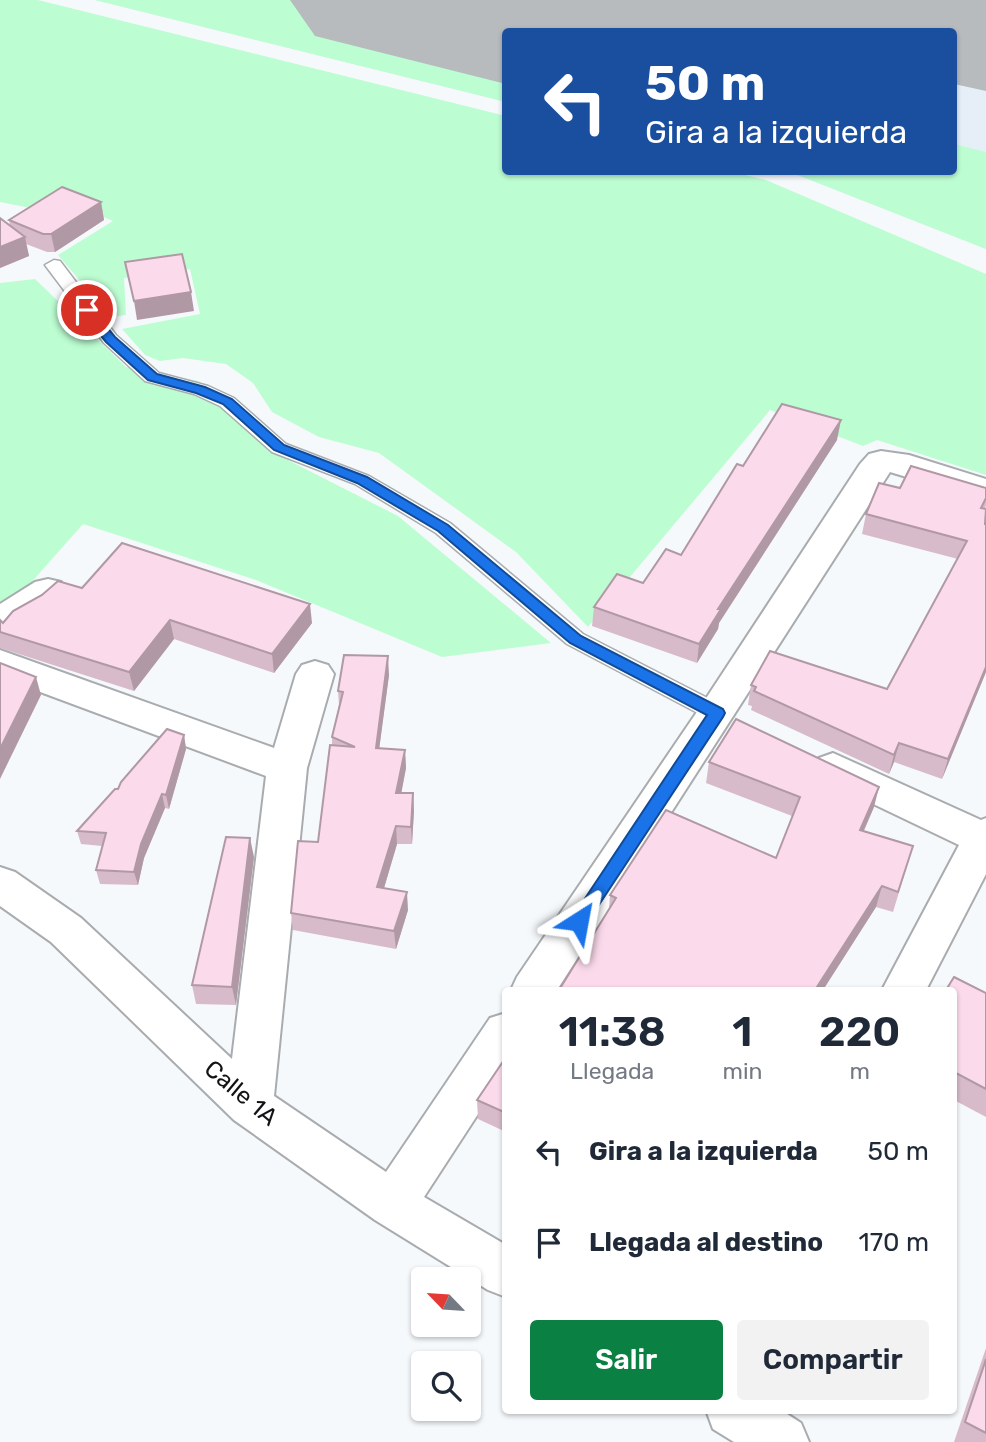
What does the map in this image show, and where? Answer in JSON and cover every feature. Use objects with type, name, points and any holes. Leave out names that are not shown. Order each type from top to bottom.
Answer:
[{"type":"street","points":[[535,987],[881,461],[897,462],[986,490]]},
{"type":"street","points":[[0,621],[48,591]]},
{"type":"street","points":[[0,663],[287,768]]},
{"type":"street","points":[[250,1105],[287,768],[315,674]]},
{"type":"street","points":[[717,713],[753,730]]},
{"type":"street","points":[[802,753],[985,838],[906,987]]},
{"type":"street","name":"Calle 1A","points":[[0,884],[66,930],[250,1105],[392,1204],[502,1271]]},
{"type":"street","points":[[392,1204],[502,1038]]},
{"type":"street","points":[[738,1414],[782,1442]]},
{"type":"lane","points":[[54,265],[110,340],[152,377],[201,390],[227,401],[279,447],[362,480],[443,528],[575,639],[717,713]]},
{"type":"shaded area","points":[[95,0],[986,0],[986,249],[798,175],[957,175],[957,28],[502,28],[502,101]]},
{"type":"green space","points":[[0,0],[38,0],[502,115],[502,175],[745,175],[766,180],[986,274],[986,475],[877,440],[863,446],[770,410],[588,627],[516,552],[379,453],[319,437],[272,412],[253,383],[226,364],[183,358],[160,361],[145,355],[122,329],[200,314],[190,269],[124,278],[126,315],[111,317],[58,255],[113,221],[65,201],[46,211],[0,202]]},
{"type":"green space","points":[[95,0],[347,0],[502,37],[502,101]]},
{"type":"green space","points":[[826,0],[986,0],[986,34]]},
{"type":"green space","points":[[957,145],[986,152],[986,249],[798,175],[957,175]]},
{"type":"green space","points":[[35,279],[126,367],[199,381],[278,455],[398,516],[551,643],[442,657],[256,580],[83,524],[5,612],[0,605],[0,283]]},
{"type":"building","points":[[62,187],[101,202],[51,234],[43,234],[9,220]]},
{"type":"building","points":[[0,218],[25,237],[0,247]]},
{"type":"building","points":[[182,254],[191,292],[134,301],[125,262]]},
{"type":"building","points":[[782,404],[841,420],[718,609],[721,609],[699,644],[594,607],[617,574],[643,583],[666,549],[681,555],[737,464],[743,466]]},
{"type":"building","points":[[911,466],[986,488],[986,498],[981,508],[986,509],[986,667],[948,759],[899,743],[894,755],[754,691],[756,687],[751,685],[770,651],[887,689],[967,541],[866,514],[879,483],[900,488]]},
{"type":"building","points":[[122,543],[310,604],[272,654],[170,620],[129,672],[0,632],[0,620],[3,623],[13,611],[42,595],[58,581],[82,588]]},
{"type":"building","points":[[344,655],[388,656],[376,748],[405,750],[396,793],[413,793],[411,827],[396,826],[377,887],[407,892],[394,931],[291,913],[298,841],[318,842],[330,745],[355,747],[332,737],[343,692],[338,691]]},
{"type":"building","points":[[0,663],[36,677],[0,749]]},
{"type":"building","points":[[736,719],[879,787],[860,830],[913,846],[898,892],[882,886],[817,987],[561,987],[616,898],[610,895],[666,810],[776,858],[800,797],[709,762]]},
{"type":"building","points":[[167,729],[184,735],[166,795],[162,794],[141,844],[134,872],[96,870],[106,833],[77,831],[115,789],[118,789],[121,782]]},
{"type":"building","points":[[226,837],[250,838],[232,987],[192,985]]},
{"type":"building","points":[[954,977],[986,993],[986,1089],[957,1074],[957,987],[948,987]]},
{"type":"building","points":[[502,1063],[502,1111],[477,1100]]},
{"type":"building","points":[[986,1359],[986,1433],[965,1422]]},
{"type":"runway","points":[[376,0],[502,30]]},
{"type":"runway","points":[[589,0],[712,28]]},
{"type":"runway","points":[[809,0],[939,28]]},
{"type":"runway","points":[[957,32],[986,38]]},
{"type":"route","points":[[87,310],[110,340],[152,377],[201,390],[227,401],[279,447],[362,480],[443,528],[575,639],[717,713],[579,921]]}]
